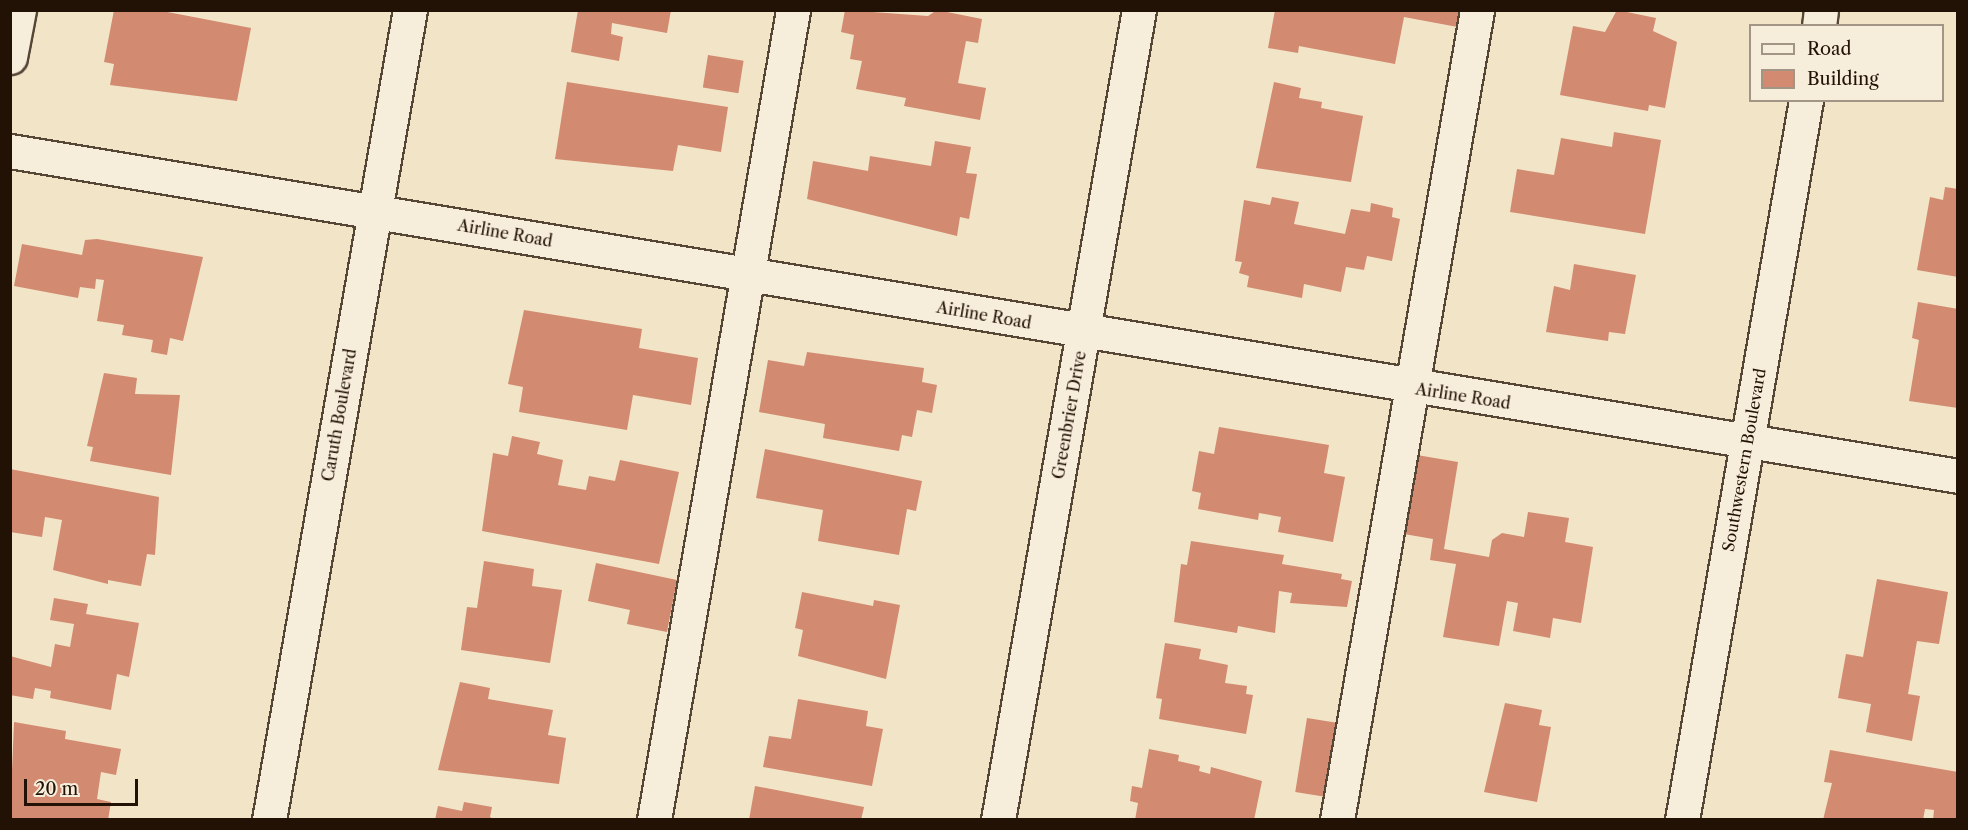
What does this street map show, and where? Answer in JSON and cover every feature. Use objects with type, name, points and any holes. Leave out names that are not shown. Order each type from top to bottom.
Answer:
[{"type":"street","points":[[10,57],[19,10]]},
{"type":"street","name":"Caruth Boulevard","points":[[269,819],[410,10]]},
{"type":"street","points":[[654,819],[793,10]]},
{"type":"street","name":"Greenbrier Drive","points":[[998,819],[1139,10]]},
{"type":"street","points":[[1337,819],[1477,10]]},
{"type":"street","name":"Southwestern Boulevard","points":[[1682,819],[1806,102]]},
{"type":"street","name":"Airline Road","points":[[10,150],[1411,387],[1958,476]]},
{"type":"building","points":[[114,10],[157,10],[251,28],[237,101],[110,85],[114,64],[104,62]]},
{"type":"building","points":[[578,10],[671,10],[667,33],[612,23],[611,34],[623,37],[619,61],[571,52]]},
{"type":"building","points":[[845,10],[928,16],[937,10],[982,19],[978,43],[966,41],[958,83],[986,88],[980,120],[904,106],[906,98],[856,89],[862,61],[850,59],[854,35],[841,32]]},
{"type":"building","points":[[1275,10],[1467,10],[1463,28],[1404,17],[1395,64],[1299,46],[1298,53],[1268,48]]},
{"type":"building","points":[[1617,10],[1656,18],[1653,31],[1677,42],[1665,108],[1649,105],[1648,111],[1560,95],[1573,26],[1605,32]]},
{"type":"building","points":[[708,55],[744,61],[738,93],[703,88]]},
{"type":"building","points":[[567,82],[728,107],[721,152],[678,145],[673,171],[555,159]]},
{"type":"building","points":[[1274,82],[1301,88],[1299,98],[1322,102],[1321,108],[1363,116],[1351,182],[1256,168]]},
{"type":"building","points":[[1614,132],[1661,140],[1645,234],[1510,212],[1517,169],[1554,175],[1561,138],[1612,147]]},
{"type":"building","points":[[935,141],[971,147],[966,173],[977,174],[969,219],[960,217],[957,236],[807,199],[813,161],[868,171],[870,156],[931,166]]},
{"type":"building","points":[[1945,187],[1958,189],[1958,277],[1917,270],[1930,197],[1943,200]]},
{"type":"building","points":[[1272,197],[1299,202],[1294,224],[1345,234],[1351,209],[1370,212],[1371,203],[1393,208],[1392,217],[1400,219],[1392,261],[1367,256],[1364,270],[1346,267],[1341,292],[1304,284],[1302,298],[1247,287],[1249,276],[1239,273],[1242,262],[1235,261],[1244,200],[1270,205]]},
{"type":"building","points":[[97,239],[203,257],[183,341],[170,338],[167,355],[151,352],[153,340],[122,335],[124,325],[97,321],[104,280],[96,279],[95,289],[80,287],[78,298],[14,286],[22,244],[82,255],[85,240]]},
{"type":"building","points":[[1574,264],[1636,275],[1625,334],[1609,332],[1608,341],[1546,332],[1554,286],[1570,290]]},
{"type":"building","points":[[1918,302],[1958,309],[1958,408],[1909,401],[1919,340],[1912,338]]},
{"type":"building","points":[[524,310],[642,329],[639,348],[698,358],[691,405],[633,395],[627,430],[519,412],[523,387],[508,384]]},
{"type":"building","points":[[807,352],[924,368],[922,382],[937,385],[932,413],[917,410],[912,437],[902,435],[899,451],[823,438],[825,424],[759,412],[768,360],[804,366]]},
{"type":"building","points":[[104,373],[137,378],[135,394],[180,395],[171,475],[90,461],[93,447],[87,446]]},
{"type":"building","points":[[1219,427],[1329,445],[1324,473],[1345,477],[1333,542],[1278,532],[1281,517],[1259,513],[1258,520],[1198,509],[1201,493],[1192,491],[1199,451],[1214,454]]},
{"type":"building","points":[[512,436],[540,442],[537,454],[563,460],[558,485],[586,490],[589,476],[615,481],[620,460],[679,472],[659,564],[482,531],[493,453],[508,456]]},
{"type":"building","points":[[765,449],[922,481],[916,511],[907,509],[899,555],[818,541],[823,510],[756,498]]},
{"type":"building","points":[[1417,455],[1458,462],[1444,549],[1489,557],[1492,540],[1502,533],[1524,537],[1528,512],[1569,518],[1565,542],[1593,547],[1581,623],[1553,618],[1550,638],[1513,631],[1518,603],[1507,601],[1499,646],[1443,637],[1456,564],[1430,560],[1433,539],[1404,534]]},
{"type":"building","points":[[10,469],[159,497],[155,555],[147,554],[141,586],[108,580],[108,584],[53,570],[62,520],[45,517],[42,537],[10,532]]},
{"type":"building","points":[[1191,541],[1284,555],[1282,564],[1342,574],[1341,579],[1352,581],[1347,607],[1290,603],[1292,593],[1279,591],[1275,633],[1238,626],[1237,633],[1174,622],[1181,564],[1187,565]]},
{"type":"building","points":[[484,561],[534,569],[532,586],[562,590],[550,663],[461,650],[467,607],[477,608]]},
{"type":"building","points":[[596,563],[677,580],[667,632],[627,624],[630,610],[588,601]]},
{"type":"building","points":[[1877,579],[1948,592],[1939,644],[1917,641],[1908,694],[1920,696],[1912,741],[1866,732],[1871,704],[1838,698],[1846,654],[1863,657]]},
{"type":"building","points":[[802,592],[873,606],[874,600],[900,605],[886,679],[798,656],[803,630],[795,628]]},
{"type":"building","points":[[54,598],[88,604],[86,614],[139,623],[129,677],[117,674],[111,710],[50,698],[51,691],[35,688],[33,699],[10,695],[10,656],[51,667],[55,644],[70,647],[74,624],[50,620]]},
{"type":"building","points":[[1165,643],[1201,649],[1199,659],[1228,665],[1225,683],[1247,686],[1246,694],[1253,695],[1246,734],[1159,719],[1162,699],[1156,698]]},
{"type":"building","points":[[460,682],[490,688],[488,699],[553,710],[548,735],[566,738],[559,784],[438,770]]},
{"type":"building","points":[[798,699],[868,711],[866,726],[883,729],[872,786],[763,767],[769,736],[791,739]]},
{"type":"building","points":[[1505,703],[1542,710],[1539,725],[1551,727],[1537,802],[1484,792]]},
{"type":"building","points":[[1307,718],[1345,724],[1333,798],[1295,792]]},
{"type":"building","points":[[14,722],[66,731],[65,739],[121,749],[116,775],[101,772],[97,799],[111,802],[108,820],[10,819]]},
{"type":"building","points":[[1149,749],[1179,755],[1178,761],[1200,766],[1199,771],[1210,774],[1211,767],[1262,781],[1254,820],[1135,820],[1138,803],[1130,801],[1132,786],[1142,788]]},
{"type":"building","points":[[1830,750],[1958,772],[1958,820],[1933,820],[1934,810],[1925,809],[1923,820],[1823,820],[1832,783],[1824,782]]},
{"type":"building","points":[[755,786],[864,807],[861,820],[749,820]]},
{"type":"building","points":[[464,802],[492,807],[490,817],[495,820],[435,820],[438,806],[462,811]]}]
